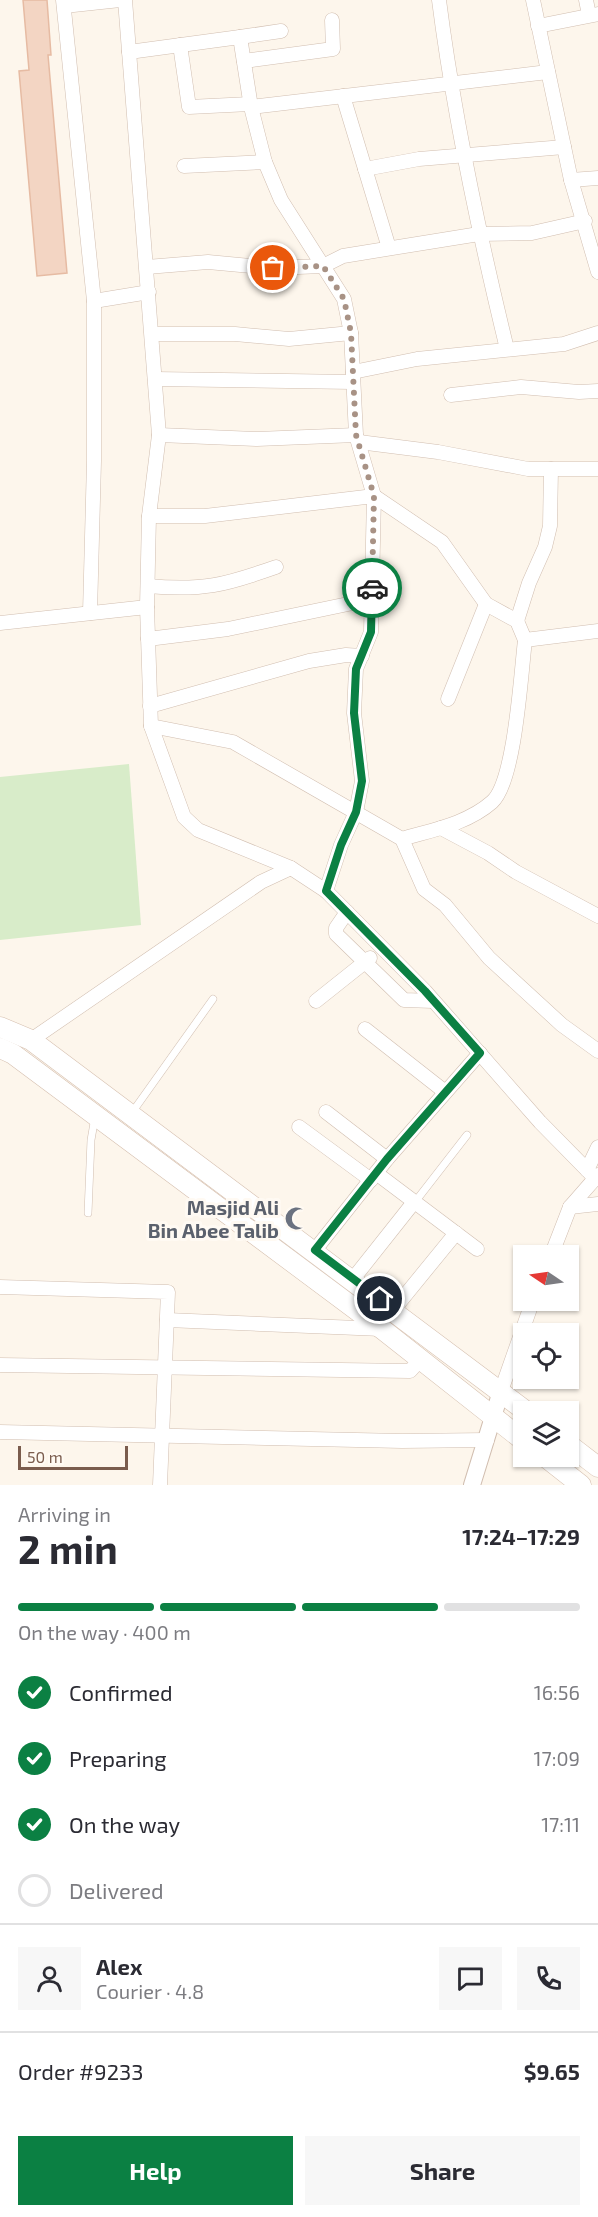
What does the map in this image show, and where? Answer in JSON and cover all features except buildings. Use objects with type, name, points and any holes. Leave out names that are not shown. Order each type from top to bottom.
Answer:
[{"type":"main road","points":[[0,1027],[32,1040],[130,1116],[315,1250],[513,1401]]},
{"type":"main road","points":[[0,1048],[13,1054],[95,1114],[382,1329],[513,1433]]},
{"type":"main road","points":[[579,1452],[598,1467]]},
{"type":"main road","points":[[558,1467],[581,1485]]},
{"type":"street","points":[[90,613],[94,461],[94,300],[63,3],[120,0]]},
{"type":"street","points":[[125,0],[159,435],[149,516],[147,607],[151,726],[184,817],[191,825],[291,868],[326,891],[433,1001],[540,1122],[593,1174]]},
{"type":"street","points":[[439,0],[450,85],[479,234],[507,349]]},
{"type":"street","points":[[533,0],[571,180],[585,221],[598,272]]},
{"type":"street","points":[[538,26],[594,14],[586,0]]},
{"type":"street","points":[[244,61],[333,50],[332,20]]},
{"type":"street","points":[[129,52],[281,31]]},
{"type":"street","points":[[240,37],[251,106],[265,162],[281,200],[344,299],[351,333],[358,438],[374,496],[371,632],[356,669],[354,713],[362,781],[356,812],[341,845],[326,891]]},
{"type":"street","points":[[180,45],[189,107],[251,106],[548,72]]},
{"type":"street","points":[[343,96],[389,248]]},
{"type":"street","points":[[365,169],[419,159],[465,157],[564,147]]},
{"type":"street","points":[[184,166],[265,162]]},
{"type":"street","points":[[571,180],[598,178]]},
{"type":"street","points":[[147,267],[208,262],[273,268],[323,266],[343,256],[389,248],[479,234],[532,233],[585,221]]},
{"type":"street","points":[[94,300],[149,292]]},
{"type":"street","points":[[152,334],[235,334],[289,339],[351,333]]},
{"type":"street","points":[[155,379],[353,377],[417,359],[564,344],[598,333]]},
{"type":"street","points":[[451,395],[521,387],[579,392],[598,391]]},
{"type":"street","points":[[159,435],[257,439],[358,438],[528,469],[598,469]]},
{"type":"street","points":[[402,839],[467,818],[493,801],[505,776],[516,718],[525,640],[518,621],[529,583],[545,547],[550,526],[551,469]]},
{"type":"street","points":[[149,516],[205,516],[374,496],[442,542],[486,604],[518,621]]},
{"type":"street","points":[[148,586],[188,590],[226,585],[276,567]]},
{"type":"street","points":[[148,639],[228,628],[372,599]]},
{"type":"street","points":[[448,699],[486,604]]},
{"type":"street","points":[[0,622],[147,607]]},
{"type":"street","points":[[525,640],[598,631]]},
{"type":"street","points":[[150,706],[309,661],[346,655],[362,656]]},
{"type":"street","points":[[151,726],[233,742],[402,839],[424,889],[445,905],[489,958],[562,1025],[598,1051]]},
{"type":"street","points":[[441,828],[488,852],[516,872],[598,916]]},
{"type":"street","points":[[32,1040],[261,882],[291,868]]},
{"type":"street","points":[[347,912],[336,928],[336,934],[404,1000],[433,1001]]},
{"type":"street","points":[[316,1002],[381,949]]},
{"type":"street","points":[[365,1029],[444,1091]]},
{"type":"street","points":[[315,1250],[387,1159],[444,1091],[480,1053]]},
{"type":"street","points":[[326,1112],[387,1159]]},
{"type":"street","points":[[299,1126],[414,1202],[477,1249]]},
{"type":"street","points":[[555,1245],[570,1207],[593,1174],[598,1147]]},
{"type":"street","points":[[166,1168],[178,1150]]},
{"type":"street","points":[[353,1279],[414,1202]]},
{"type":"street","points":[[570,1207],[598,1204]]},
{"type":"street","points":[[394,1310],[456,1233]]},
{"type":"street","points":[[0,1287],[168,1292],[160,1485]]},
{"type":"street","points":[[472,1485],[529,1311]]},
{"type":"street","points":[[167,1320],[382,1329]]},
{"type":"street","points":[[0,1365],[410,1371],[420,1360]]},
{"type":"street","points":[[0,1432],[488,1440]]},
{"type":"lane","points":[[130,1116],[213,999]]},
{"type":"lane","points":[[88,1213],[91,1140],[95,1114]]},
{"type":"lane","points":[[414,1202],[467,1135]]},
{"type":"green space","points":[[129,764],[141,925],[0,940],[0,777]]},
{"type":"way so far","points":[[273,268],[323,266],[344,299],[351,333],[356,435],[374,496],[372,588]]},
{"type":"place","name":"Masjid Ali Bin Abee Talib","points":[[297,1219]]},
{"type":"route","points":[[372,588],[371,632],[356,669],[354,713],[362,781],[356,812],[341,845],[326,891],[425,991],[462,1037],[480,1053],[444,1091],[387,1159],[315,1250],[380,1299]]}]
